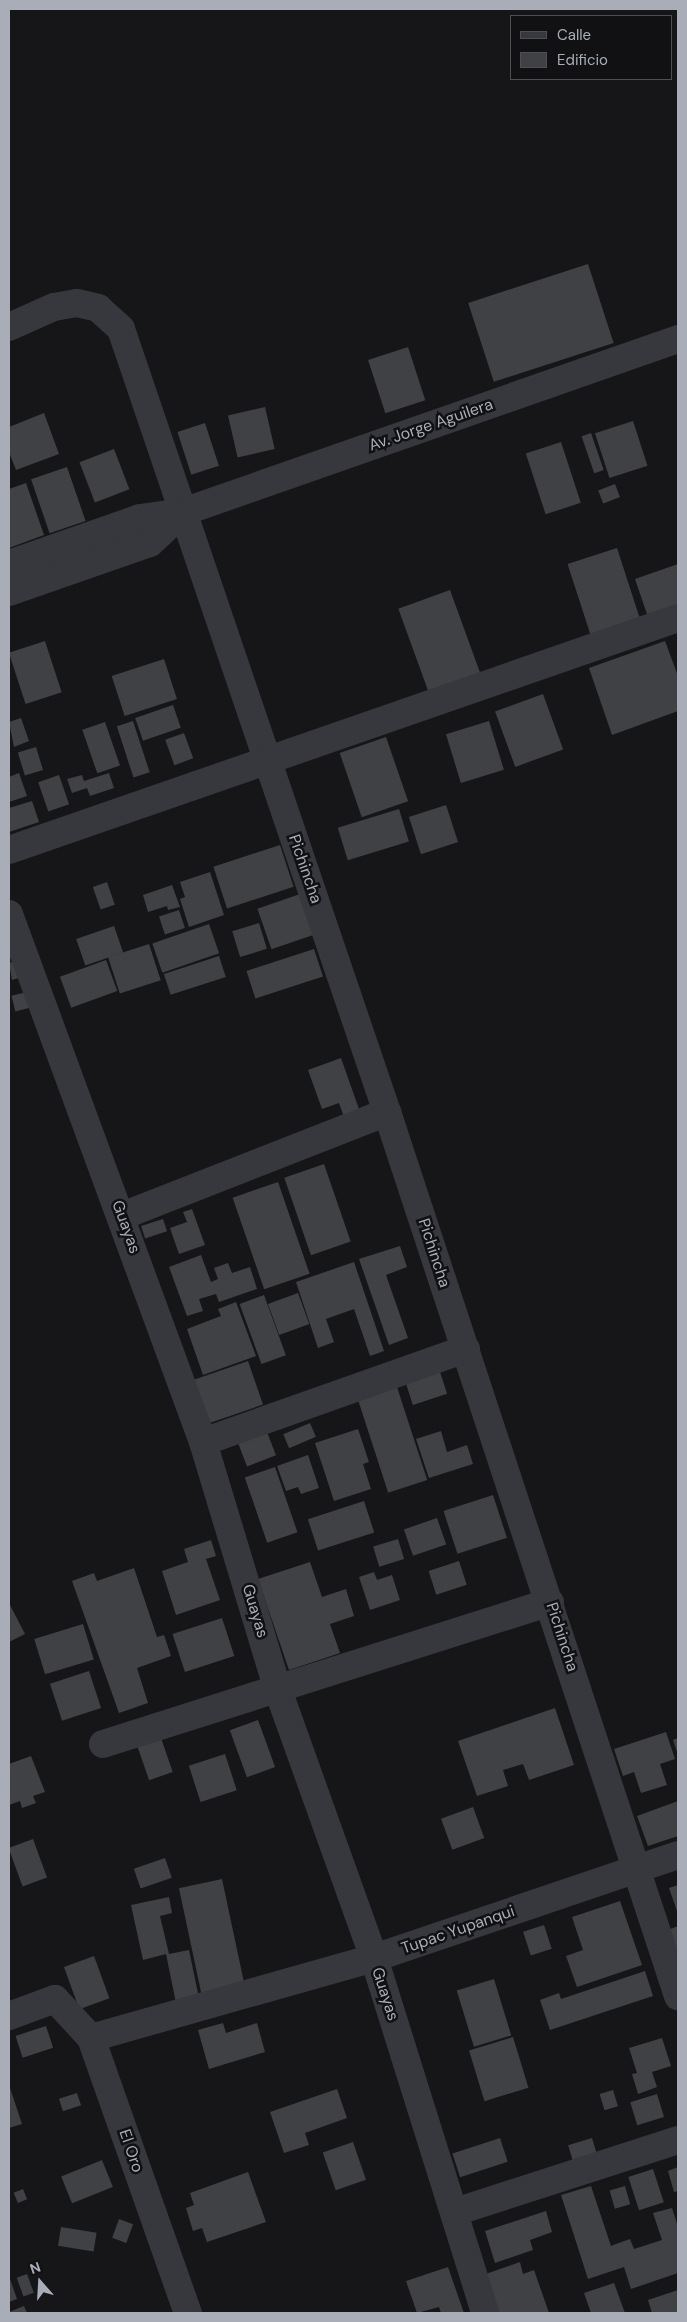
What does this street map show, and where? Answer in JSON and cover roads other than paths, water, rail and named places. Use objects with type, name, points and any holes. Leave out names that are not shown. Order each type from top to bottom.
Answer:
[{"type":"street","name":"Pichincha","points":[[9,327],[54,307],[77,303],[98,308],[115,321],[121,329],[387,1112],[638,1868],[678,1996]]},
{"type":"street","name":"Av. Jorge Aguilera","points":[[9,564],[140,518],[183,512],[678,339]]},
{"type":"street","name":"Av. Jorge Aguilera","points":[[9,592],[150,543],[183,512]]},
{"type":"street","points":[[9,850],[269,762],[678,618]]},
{"type":"street","name":"Guayas","points":[[9,914],[204,1442],[278,1690],[374,1958],[455,2212],[485,2313]]},
{"type":"street","points":[[122,1216],[387,1112]]},
{"type":"street","points":[[204,1442],[466,1349]]},
{"type":"street","points":[[103,1744],[278,1690],[550,1602]]},
{"type":"street","name":"Tupac Yupanqui","points":[[91,2038],[374,1958],[678,1855]]},
{"type":"street","name":"El Oro","points":[[9,2016],[55,1999],[91,2038],[188,2313]]},
{"type":"street","points":[[455,2212],[678,2140]]}]
